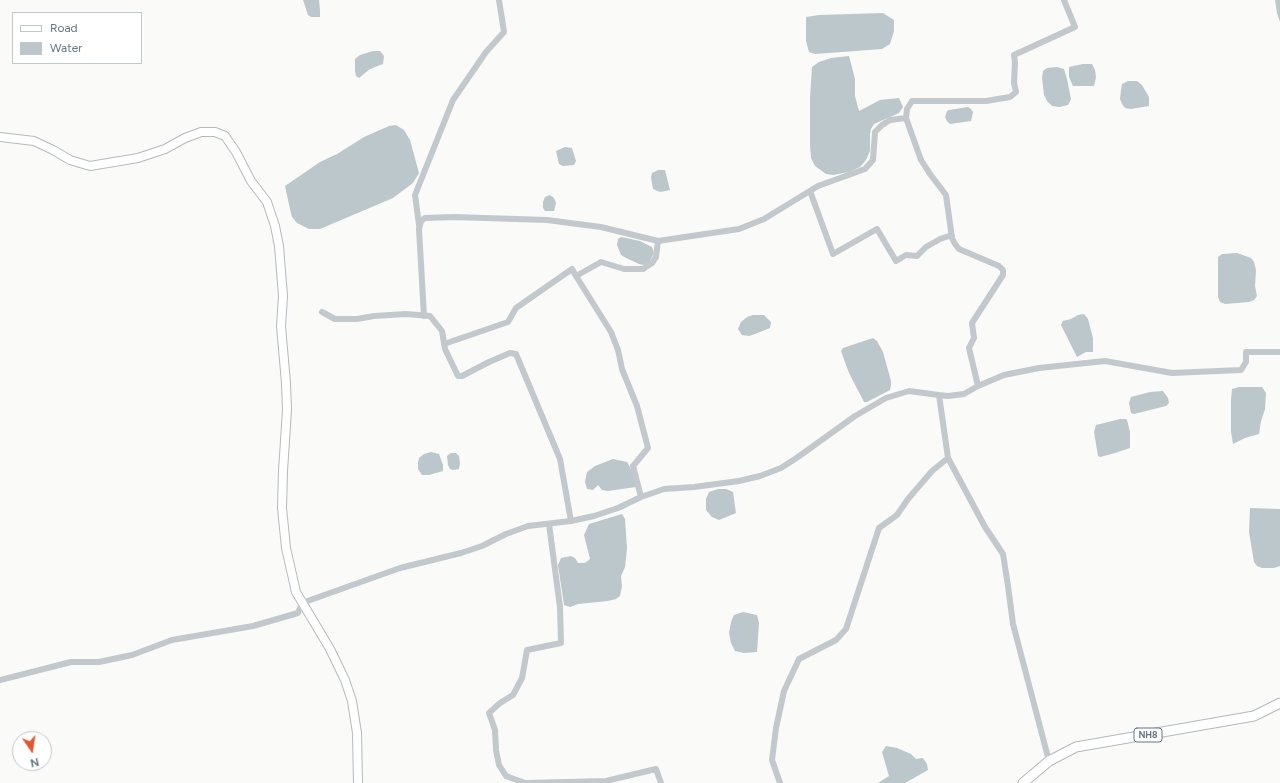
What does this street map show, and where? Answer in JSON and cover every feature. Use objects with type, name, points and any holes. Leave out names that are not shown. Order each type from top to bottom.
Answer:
[{"type":"highway","name":"NH8","points":[[1023,783],[1049,761],[1076,747],[1254,716],[1280,704]]},
{"type":"main road","points":[[0,137],[34,141],[70,160],[90,166],[138,158],[165,149],[185,138],[201,132],[215,132],[225,136],[236,152],[251,181],[267,202],[275,226],[279,246],[283,296],[281,326],[287,410],[282,508],[286,548],[296,592],[330,649],[345,680],[352,701],[357,733],[358,783]]},
{"type":"street","points":[[424,316],[419,229],[414,195],[453,100],[486,52],[504,32],[499,0]]},
{"type":"street","points":[[978,386],[969,348],[974,338],[972,323],[1003,275],[1003,270],[999,266],[959,249],[956,244],[952,236],[946,195],[921,160],[906,118],[907,109],[912,101],[986,101],[1010,97],[1016,92],[1014,83],[1014,55],[1075,27],[1064,0]]},
{"type":"street","points":[[419,229],[421,221],[425,218],[454,217],[547,220],[601,227],[658,241],[739,229],[764,219],[818,186],[864,169],[873,160],[875,132],[890,120],[906,118]]},
{"type":"street","points":[[810,191],[833,254],[877,229],[896,261],[906,255],[916,256],[926,247],[940,239],[952,236]]},
{"type":"street","points":[[576,276],[601,262],[624,269],[644,269],[656,258],[658,241]]},
{"type":"street","points":[[444,344],[508,322],[516,308],[572,269],[611,332],[618,350],[622,369],[637,406],[648,448],[633,466],[641,497]]},
{"type":"street","points":[[322,312],[335,319],[357,319],[374,316],[406,314],[430,316],[442,331],[445,349],[458,376],[462,376],[488,362],[510,353],[516,354],[560,459],[571,521]]},
{"type":"street","points":[[0,680],[71,662],[99,662],[132,655],[172,640],[253,626],[298,613],[302,603],[400,568],[461,553],[482,546],[506,534],[528,526],[571,521],[594,516],[618,508],[641,497],[664,490],[739,481],[760,476],[781,468],[855,416],[886,398],[909,391],[948,396],[964,394],[978,386],[1004,375],[1039,368],[1105,361],[1172,373],[1241,370],[1246,362],[1246,352],[1280,352]]},
{"type":"street","points":[[939,394],[948,458],[985,528],[1003,554],[1013,624],[1049,761]]},
{"type":"street","points":[[780,783],[772,760],[776,728],[784,691],[799,659],[836,640],[846,629],[879,528],[897,515],[932,470],[948,458]]},
{"type":"street","points":[[549,524],[560,607],[561,643],[527,650],[522,678],[514,695],[500,703],[489,713],[495,730],[496,750],[499,765],[506,776],[525,783],[606,780],[656,769],[661,783]]},
{"type":"water","points":[[303,0],[319,0],[320,17],[311,17],[308,15]]},
{"type":"water","points":[[1275,0],[1280,0],[1280,22],[1277,13]]},
{"type":"water","points":[[883,13],[894,20],[894,31],[890,44],[882,49],[815,54],[809,52],[806,41],[806,17],[819,15]]},
{"type":"water","points":[[373,51],[380,51],[384,56],[383,64],[370,69],[359,78],[356,76],[355,59],[360,55]]},
{"type":"water","points":[[849,56],[855,79],[855,96],[859,111],[880,100],[899,98],[903,107],[899,113],[874,124],[870,134],[870,151],[866,160],[860,167],[849,172],[833,175],[826,174],[815,166],[811,158],[810,97],[812,67],[819,62],[831,58]]},
{"type":"water","points":[[1092,64],[1095,70],[1096,77],[1094,86],[1073,86],[1072,84],[1069,77],[1069,67]]},
{"type":"water","points":[[1057,67],[1064,69],[1071,99],[1068,105],[1060,107],[1052,106],[1047,101],[1044,95],[1042,78],[1043,71],[1047,68]]},
{"type":"water","points":[[1128,81],[1137,81],[1142,85],[1149,97],[1149,106],[1131,109],[1125,108],[1120,99],[1121,90],[1122,84]]},
{"type":"water","points":[[968,107],[973,112],[971,121],[950,124],[947,121],[945,117],[947,111]]},
{"type":"water","points":[[396,125],[404,130],[410,140],[419,173],[413,183],[393,198],[320,229],[309,229],[297,223],[292,217],[285,186],[320,162],[337,154],[364,137],[389,126]]},
{"type":"water","points":[[565,147],[572,148],[576,161],[574,165],[563,166],[559,164],[556,151]]},
{"type":"water","points":[[658,170],[665,170],[670,190],[660,192],[653,189],[651,178],[652,173]]},
{"type":"water","points":[[550,195],[554,198],[556,203],[554,211],[545,211],[543,208],[543,202],[545,197]]},
{"type":"water","points":[[621,237],[640,241],[652,247],[654,253],[649,262],[644,265],[639,264],[621,255],[617,245],[618,239]]},
{"type":"water","points":[[1237,253],[1251,258],[1254,262],[1256,270],[1255,286],[1257,296],[1254,300],[1249,302],[1225,304],[1220,302],[1218,297],[1218,257],[1222,254]]},
{"type":"water","points":[[1084,314],[1088,319],[1093,338],[1093,352],[1086,352],[1077,357],[1061,325],[1063,321]]},
{"type":"water","points":[[753,315],[764,315],[771,322],[770,328],[749,336],[742,335],[738,329],[741,322],[747,317]]},
{"type":"water","points":[[873,338],[877,341],[883,352],[891,385],[890,390],[867,402],[864,402],[849,373],[841,351],[843,348]]},
{"type":"water","points":[[1239,387],[1262,387],[1266,393],[1265,409],[1259,434],[1245,438],[1233,444],[1231,432],[1232,389]]},
{"type":"water","points":[[1163,391],[1168,398],[1169,403],[1166,406],[1134,414],[1131,413],[1129,403],[1131,397],[1150,392]]},
{"type":"water","points":[[1120,419],[1127,420],[1130,432],[1130,448],[1100,457],[1098,456],[1094,432],[1096,425]]},
{"type":"water","points":[[431,452],[439,454],[443,465],[443,471],[429,475],[422,475],[418,469],[419,458],[424,454]]},
{"type":"water","points":[[451,453],[456,453],[459,456],[459,469],[450,469],[448,465],[447,456]]},
{"type":"water","points":[[613,459],[627,462],[633,473],[636,487],[608,491],[602,490],[598,485],[593,490],[587,489],[585,482],[587,472],[595,466]]},
{"type":"water","points":[[718,489],[726,489],[733,492],[736,513],[719,520],[712,517],[706,510],[706,499],[709,492]]},
{"type":"water","points":[[1250,508],[1280,509],[1280,566],[1274,568],[1262,568],[1257,566],[1254,562],[1249,532]]},
{"type":"water","points":[[622,514],[625,519],[627,548],[625,567],[621,576],[622,586],[620,596],[616,599],[608,601],[578,604],[570,607],[564,605],[558,565],[561,558],[571,556],[575,558],[578,563],[585,563],[590,559],[584,535],[589,524]]},
{"type":"water","points":[[743,612],[757,615],[759,623],[757,652],[744,653],[735,651],[731,643],[729,633],[731,622],[734,615]]},
{"type":"water","points":[[886,746],[897,748],[911,754],[916,759],[923,758],[927,764],[928,770],[905,783],[878,783],[889,776],[882,752]]}]
